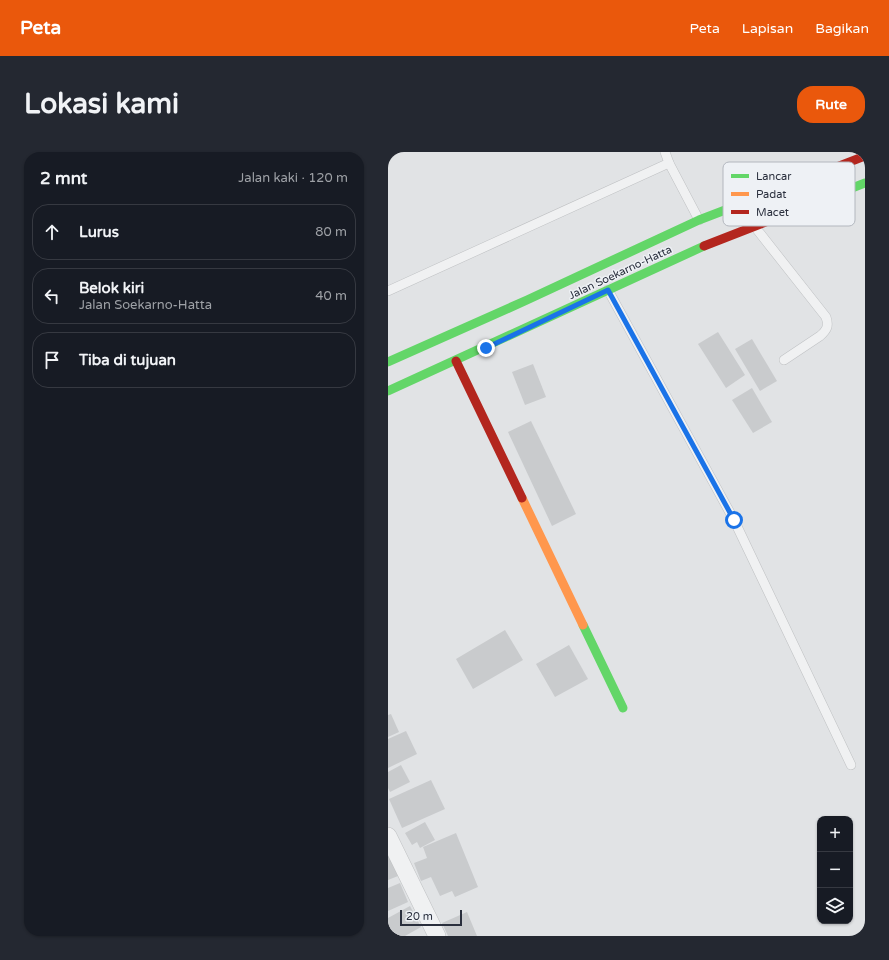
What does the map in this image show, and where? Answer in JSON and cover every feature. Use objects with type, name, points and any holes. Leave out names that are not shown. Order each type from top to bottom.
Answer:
[{"type":"main road","name":"Jalan Soekarno-Hatta","points":[[849,162],[865,156]]},
{"type":"main road","name":"Jalan Soekarno-Hatta","points":[[855,187],[865,183]]},
{"type":"main road","name":"Jalan Soekarno-Hatta","points":[[388,362],[527,300],[699,220],[723,211]]},
{"type":"main road","name":"Jalan Soekarno-Hatta","points":[[388,391],[707,245],[754,226]]},
{"type":"main road","points":[[456,361],[623,708]]},
{"type":"street","points":[[388,836],[437,936]]},
{"type":"lane","points":[[665,152],[669,163],[699,220]]},
{"type":"lane","points":[[388,291],[669,163]]},
{"type":"lane","points":[[754,226],[826,317],[828,325],[826,332],[784,360]]},
{"type":"lane","points":[[608,290],[734,520],[852,765]]},
{"type":"building","points":[[718,332],[745,375],[726,388],[698,344]]},
{"type":"building","points":[[752,339],[777,381],[760,391],[735,349]]},
{"type":"building","points":[[533,364],[546,397],[525,405],[512,372]]},
{"type":"building","points":[[752,388],[772,422],[753,433],[732,400]]},
{"type":"building","points":[[531,421],[576,514],[552,526],[508,432]]},
{"type":"building","points":[[505,630],[523,660],[473,689],[456,659]]},
{"type":"building","points":[[569,645],[588,679],[555,697],[536,664]]},
{"type":"building","points":[[391,714],[399,732],[388,737],[388,715]]},
{"type":"building","points":[[406,731],[417,754],[388,768],[388,739]]},
{"type":"building","points":[[401,765],[410,782],[390,792],[388,788],[388,772]]},
{"type":"building","points":[[431,780],[445,809],[402,828],[389,799]]},
{"type":"building","points":[[425,822],[435,840],[420,848],[417,842],[412,845],[405,833]]},
{"type":"building","points":[[456,833],[478,887],[455,897],[452,891],[440,896],[431,877],[421,881],[414,863],[427,858],[423,847]]},
{"type":"building","points":[[388,853],[398,876],[388,880]]},
{"type":"building","points":[[400,883],[408,902],[388,911],[388,888]]},
{"type":"building","points":[[410,906],[421,927],[405,936],[388,936],[388,918]]},
{"type":"building","points":[[467,912],[477,936],[448,936],[442,923]]},
{"type":"traffic: fast","points":[[855,187],[865,183]]},
{"type":"traffic: fast","points":[[388,362],[527,300],[699,220],[723,211]]},
{"type":"traffic: fast","points":[[388,391],[704,246]]},
{"type":"traffic: fast","points":[[583,625],[623,708]]},
{"type":"traffic: slow","points":[[522,498],[583,625]]},
{"type":"traffic: jam","points":[[850,162],[865,156]]},
{"type":"traffic: jam","points":[[704,246],[755,226]]},
{"type":"traffic: jam","points":[[456,361],[522,498]]},
{"type":"route","points":[[486,348],[608,290],[734,520]]}]
